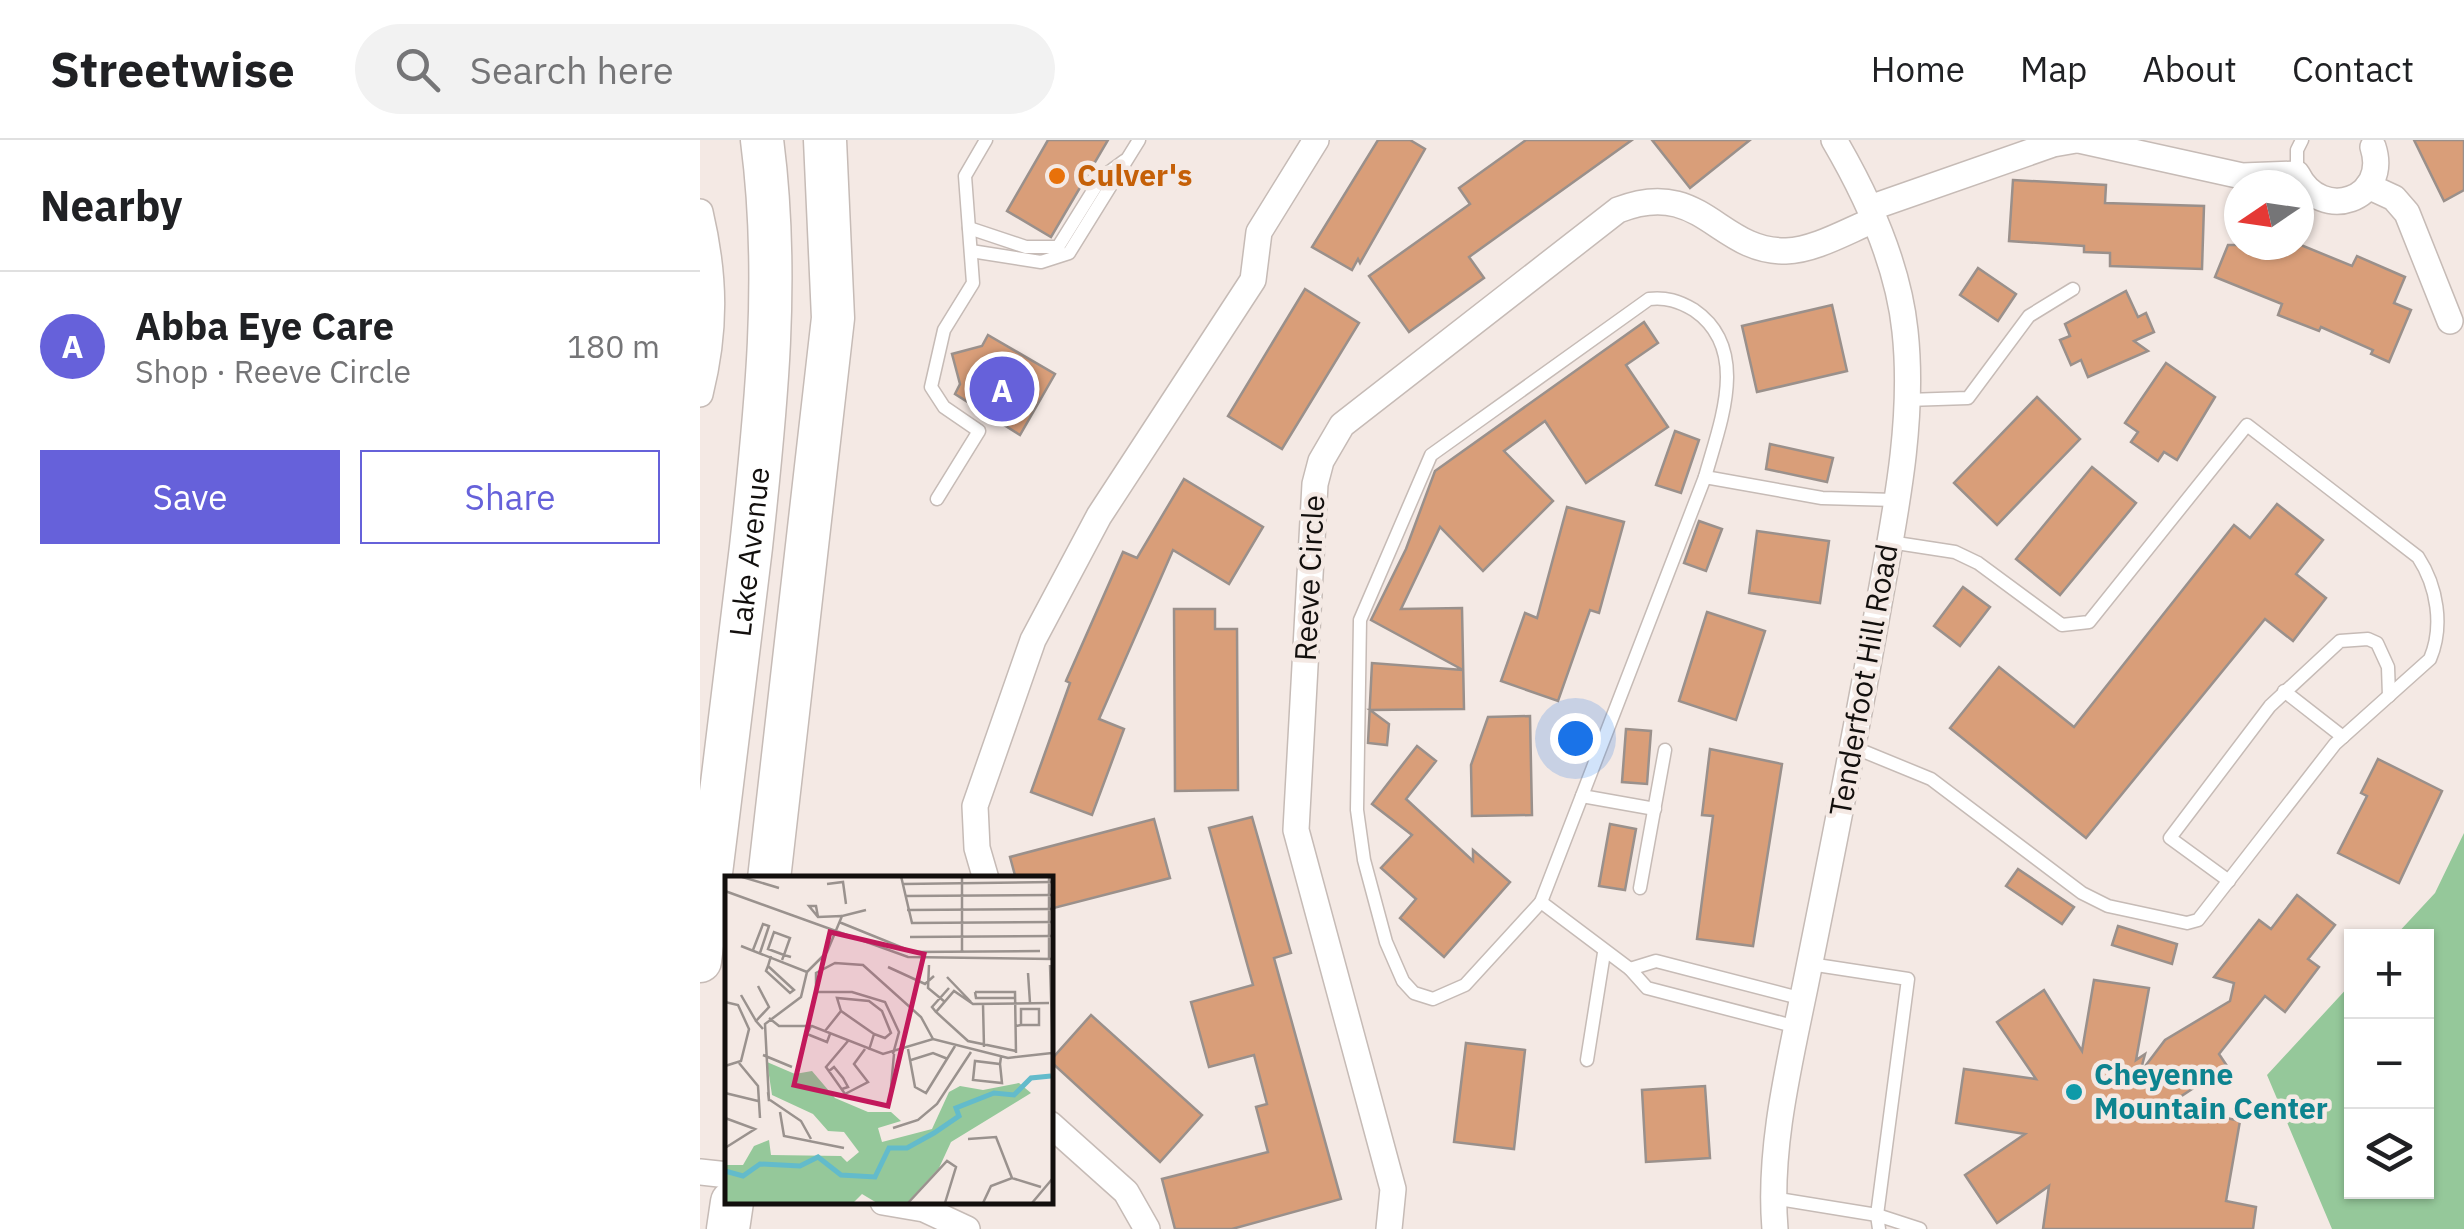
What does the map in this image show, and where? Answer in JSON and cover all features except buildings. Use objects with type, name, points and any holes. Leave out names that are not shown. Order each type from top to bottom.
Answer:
[{"type":"main road","name":"Lake Avenue","points":[[700,961],[746,587],[774,307],[771,206],[762,140]]},
{"type":"main road","name":"Lake Avenue","points":[[769,876],[833,318],[826,140]]},
{"type":"main road","points":[[728,1229],[732,1204]]},
{"type":"street","points":[[985,876],[976,837],[975,806],[1033,640],[1100,516],[1254,280],[1259,232],[1316,140]]},
{"type":"street","name":"Tenderfoot Hill Road","points":[[1776,1229],[1773,1198],[1797,1027],[1890,542],[1907,400],[1905,330],[1897,285],[1872,214],[1834,140]]},
{"type":"street","points":[[2077,140],[2224,172]]},
{"type":"street","name":"Reeve Circle","points":[[1389,1229],[1393,1189],[1299,855],[1296,830],[1315,484],[1330,441],[1342,425],[1630,206],[1674,201],[1771,250],[1802,248],[1872,214],[2053,144],[2077,140]]},
{"type":"street","points":[[2314,193],[2328,202],[2356,197],[2368,186],[2375,169],[2370,144]]},
{"type":"street","points":[[2368,186],[2394,198],[2407,213],[2450,321]]},
{"type":"street","points":[[700,212],[714,302],[712,347],[700,394]]},
{"type":"street","points":[[1052,1126],[1126,1192],[1147,1229]]},
{"type":"street","points":[[700,1172],[725,1175]]},
{"type":"street","points":[[895,1204],[924,1209],[967,1229]]},
{"type":"lane","points":[[937,499],[979,431],[944,407],[931,387],[944,330],[973,284],[965,176],[986,140]]},
{"type":"lane","points":[[971,250],[1041,262],[1069,253],[1139,140]]},
{"type":"lane","points":[[2298,170],[2297,150],[2302,140]]},
{"type":"lane","points":[[970,228],[1026,246],[1058,247],[1101,178],[1130,156]]},
{"type":"lane","points":[[1907,400],[1968,398],[2029,316],[2072,290]]},
{"type":"lane","points":[[1649,300],[1686,305],[1714,328],[1724,349],[1726,400],[1706,476],[1541,902],[1464,985],[1432,999],[1414,993],[1403,981],[1382,926],[1357,810],[1360,620],[1431,456],[1649,300]]},
{"type":"lane","points":[[1853,748],[1931,779],[2082,894],[2108,906],[2187,923],[2198,920],[2343,737],[2430,659],[2436,646],[2438,626],[2427,571],[2405,546],[2247,425],[2089,622],[2062,624],[1978,564],[1954,552],[1890,542]]},
{"type":"lane","points":[[1706,476],[1822,498],[1895,500]]},
{"type":"lane","points":[[2229,880],[2170,838],[2284,692],[2340,641],[2368,639],[2385,653],[2389,696]]},
{"type":"lane","points":[[2284,692],[2343,737]]},
{"type":"lane","points":[[1640,888],[1666,750]]},
{"type":"lane","points":[[1582,796],[1655,809]]},
{"type":"lane","points":[[1541,902],[1630,969],[1647,988],[1797,1027]]},
{"type":"lane","points":[[1588,1060],[1604,953]]},
{"type":"lane","points":[[1630,969],[1656,961],[1802,999]]},
{"type":"lane","points":[[1810,964],[1908,979],[1878,1222]]},
{"type":"lane","points":[[1773,1198],[1920,1229]]},
{"type":"green space","points":[[2464,833],[2464,1229],[2332,1229],[2267,1075],[2344,992],[2344,1199],[2434,1199],[2434,929],[2402,929],[2435,893]]},
{"type":"place","name":"Culver's","points":[[1057,176]]},
{"type":"place","name":"Abba Eye Care","points":[[1002,389]]},
{"type":"place","name":"Cheyenne Mountain Center","points":[[2074,1092]]}]
